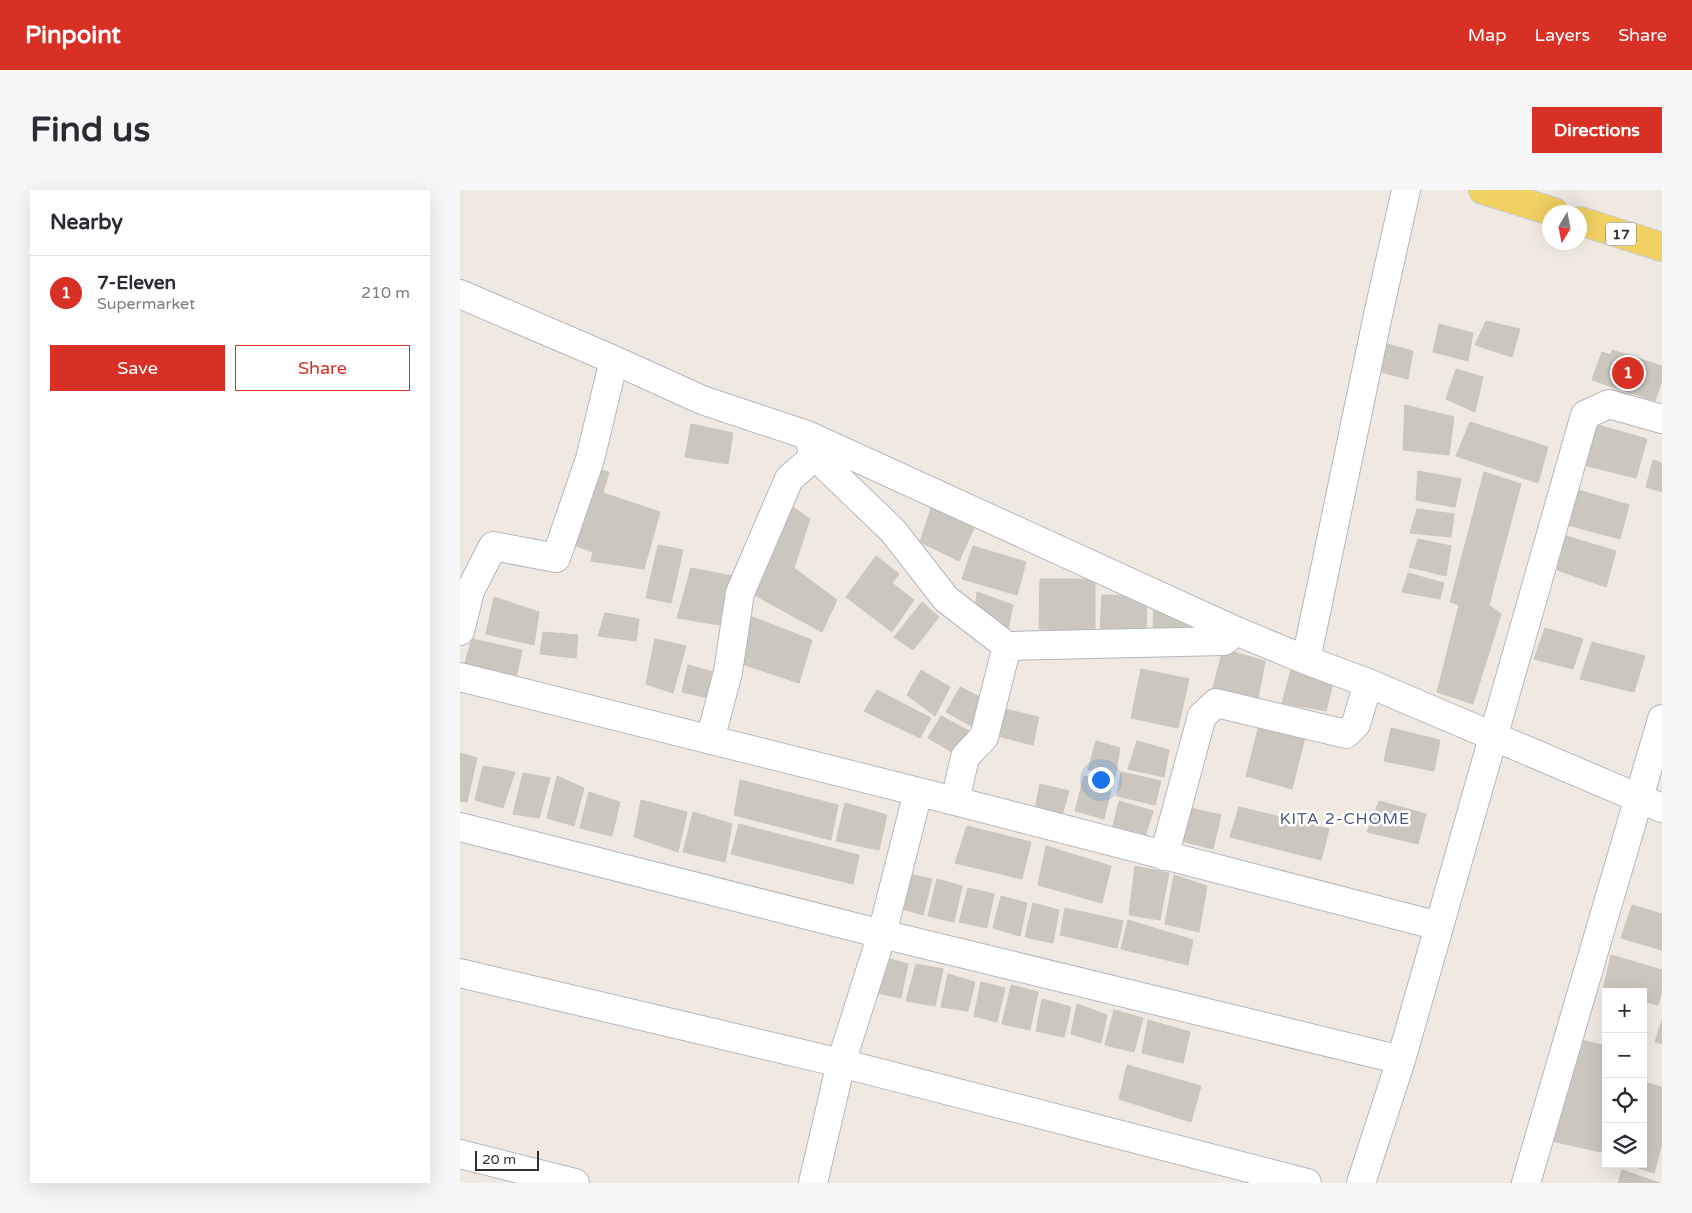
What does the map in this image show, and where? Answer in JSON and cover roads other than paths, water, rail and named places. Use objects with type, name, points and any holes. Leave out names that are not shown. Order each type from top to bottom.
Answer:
[{"type":"main road","points":[[1483,190],[1542,208]]},
{"type":"main road","name":"17","points":[[1587,223],[1662,247]]},
{"type":"street","points":[[1306,660],[1378,314],[1406,190]]},
{"type":"street","points":[[460,294],[1236,630],[1306,660],[1368,683],[1650,804]]},
{"type":"street","points":[[460,631],[470,590],[493,546],[556,558],[590,460],[614,360]]},
{"type":"street","points":[[1361,1183],[1401,1060],[1585,415],[1609,404],[1662,419]]},
{"type":"street","points":[[811,446],[893,531],[946,599],[1007,646],[1224,641],[1236,630]]},
{"type":"street","points":[[710,740],[728,672],[740,593],[789,479],[811,446]]},
{"type":"street","points":[[955,801],[965,757],[984,737],[1007,646]]},
{"type":"street","points":[[460,677],[955,801],[1439,926]]},
{"type":"street","points":[[1164,856],[1202,716],[1216,703],[1346,734],[1356,724],[1368,683]]},
{"type":"street","points":[[1526,1183],[1650,804],[1662,719]]},
{"type":"street","points":[[813,1183],[841,1063],[882,934],[918,792]]},
{"type":"street","points":[[460,827],[882,934],[1401,1060]]},
{"type":"street","points":[[460,973],[841,1063],[1307,1183]]},
{"type":"street","points":[[460,1154],[575,1183]]},
{"type":"place","name":"7-Eleven","points":[[1628,373]]},
{"type":"district","name":"KITA 2-CHOME","points":[[1345,819]]}]
